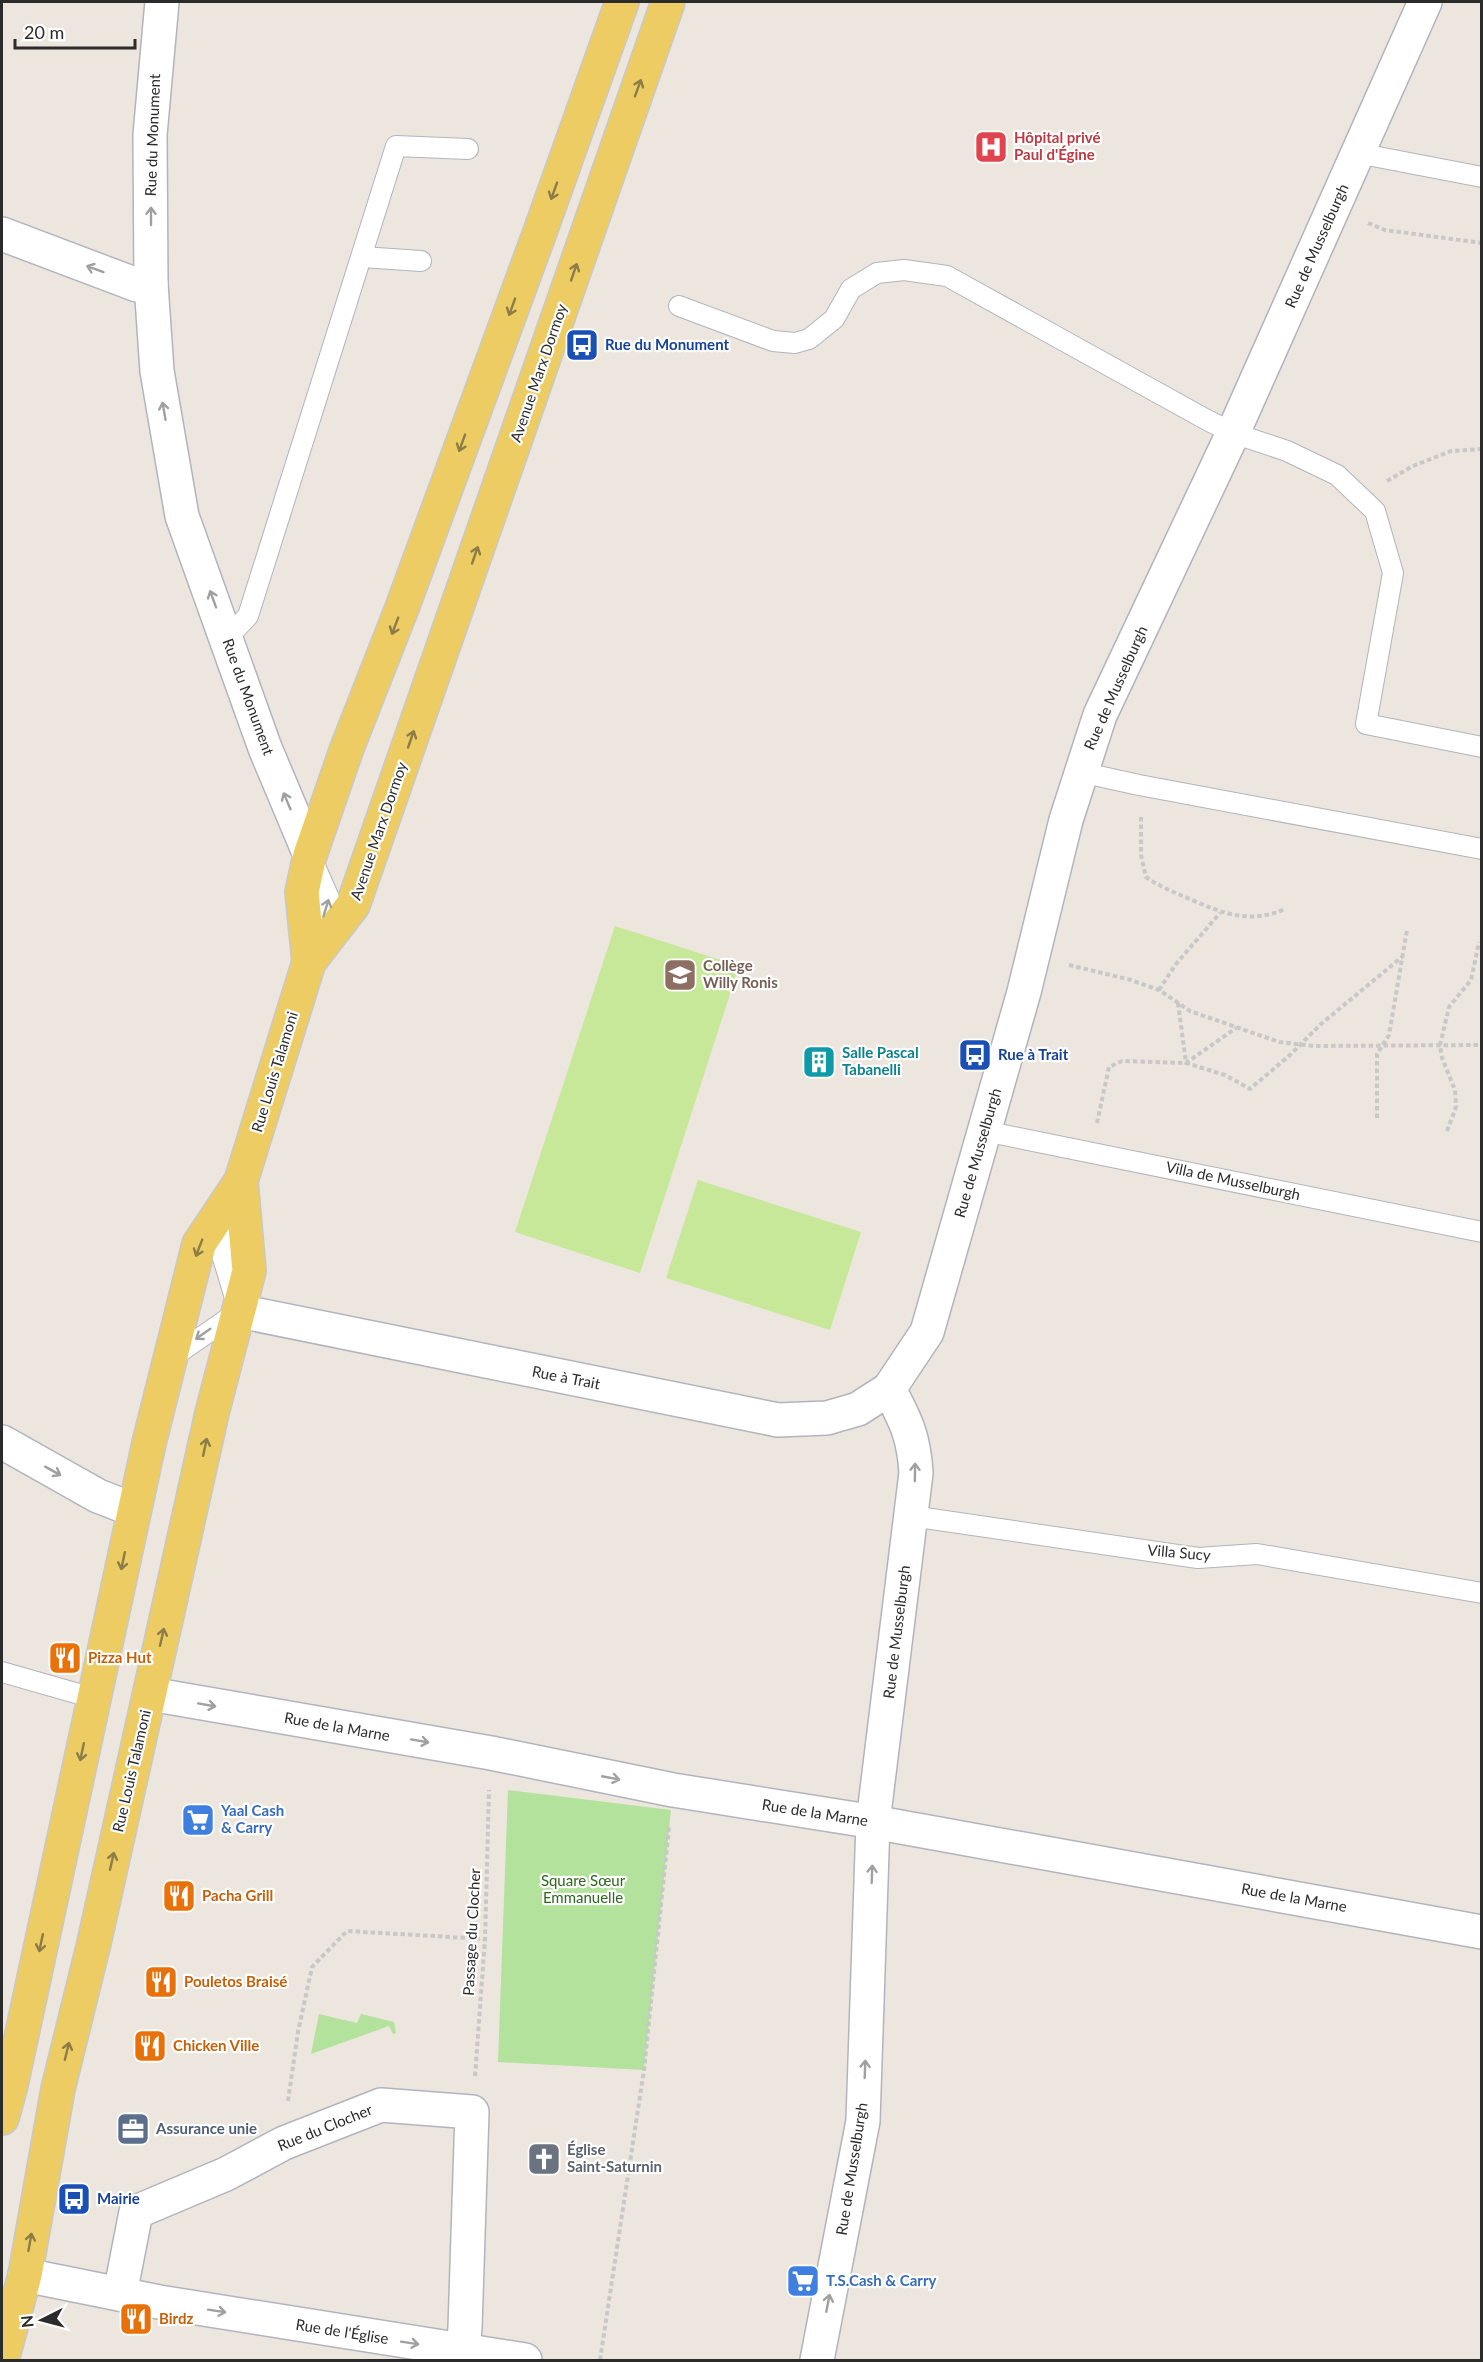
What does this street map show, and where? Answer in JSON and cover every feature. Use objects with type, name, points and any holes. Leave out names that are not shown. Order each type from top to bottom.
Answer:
[{"type":"main road","points":[[309,962],[302,892],[310,855],[347,748],[402,608],[622,2]]},
{"type":"main road","name":"Avenue Marx Dormoy","points":[[309,962],[353,905],[668,2]]},
{"type":"main road","name":"Rue Louis Talamoni","points":[[2,2118],[6,2084],[134,1510],[169,1359],[199,1244],[241,1181],[309,962]]},
{"type":"main road","name":"Rue Louis Talamoni","points":[[2,2361],[25,2275],[58,2089],[150,1694],[212,1413],[249,1271],[241,1181]]},
{"type":"street","name":"Rue du Monument","points":[[162,2],[150,135],[151,284],[157,370],[182,516],[265,748],[310,855]]},
{"type":"street","name":"Rue de Musselburgh","points":[[817,2361],[863,2121],[873,1822],[916,1473],[915,1448],[907,1423],[889,1389],[927,1332],[1024,992],[1080,772],[1100,715],[1233,433],[1425,2]]},
{"type":"street","points":[[2,234],[138,285],[151,284]]},
{"type":"street","name":"Rue à Trait","points":[[239,1311],[778,1420],[827,1418],[858,1409],[889,1389]]},
{"type":"street","points":[[2,1442],[98,1496],[134,1510]]},
{"type":"street","name":"Rue de la Marne","points":[[150,1694],[491,1753],[673,1790],[873,1822],[1482,1932]]},
{"type":"street","name":"Rue du Clocher","points":[[120,2294],[136,2212],[226,2174],[299,2138],[381,2105],[472,2112]]},
{"type":"street","points":[[462,2351],[465,2328],[472,2112]]},
{"type":"street","name":"Rue de l'Église","points":[[25,2275],[159,2302],[525,2361]]},
{"type":"lane","points":[[226,638],[248,615],[396,146],[468,149]]},
{"type":"lane","points":[[1358,153],[1482,177]]},
{"type":"lane","points":[[362,257],[421,261]]},
{"type":"lane","points":[[679,306],[773,340],[795,343],[809,339],[834,319],[851,289],[878,273],[904,270],[947,276],[1233,433],[1287,451],[1337,475],[1376,511],[1393,573],[1365,724],[1482,747]]},
{"type":"lane","points":[[1080,772],[1147,787],[1482,849]]},
{"type":"lane","name":"Villa de Musselburgh","points":[[984,1131],[1482,1232]]},
{"type":"lane","points":[[169,1359],[239,1311]]},
{"type":"lane","name":"Villa Sucy","points":[[911,1516],[1198,1558],[1257,1554],[1482,1593]]},
{"type":"lane","points":[[2,1672],[93,1698]]},
{"type":"path","points":[[1334,208],[1385,230],[1482,243]]},
{"type":"path","points":[[1360,496],[1413,466],[1451,451],[1482,449]]},
{"type":"path","points":[[1147,787],[1141,816],[1142,855],[1146,877],[1158,886],[1220,913],[1250,917],[1270,916],[1285,909]]},
{"type":"path","points":[[1159,990],[1176,964],[1220,913]]},
{"type":"path","points":[[1377,1118],[1377,1054],[1389,1035],[1407,930]]},
{"type":"path","points":[[1447,1131],[1456,1107],[1455,1090],[1442,1058],[1440,1045],[1449,1007],[1471,980],[1479,942]]},
{"type":"path","points":[[1090,1152],[1109,1067],[1122,1061],[1185,1063],[1225,1075],[1250,1089],[1321,1024],[1402,957]]},
{"type":"path","points":[[1066,964],[1131,980],[1159,990],[1190,1011],[1279,1042],[1381,1046],[1482,1045]]},
{"type":"path","points":[[1178,1003],[1185,1063]]},
{"type":"path","points":[[1185,1063],[1236,1028]]},
{"type":"path","name":"Passage du Clocher","points":[[472,2112],[484,1939],[491,1753]]},
{"type":"path","points":[[600,2361],[644,2070],[673,1790]]},
{"type":"path","points":[[299,2138],[287,2109],[298,2032],[312,1967],[347,1931],[484,1939]]},
{"type":"green space","points":[[615,926],[739,966],[640,1273],[515,1232]]},
{"type":"green space","points":[[698,1180],[861,1232],[830,1330],[666,1278]]},
{"type":"green space","name":"Square Sœur Emmanuelle","points":[[508,1790],[671,1810],[644,2070],[498,2062]]},
{"type":"green space","points":[[319,2014],[357,2023],[361,2014],[394,2022],[396,2033],[393,2034],[389,2026],[311,2054]]},
{"type":"place","name":"Hôpital privé Paul d'Égine","points":[[991,147]]},
{"type":"place","name":"Rue du Monument","points":[[582,345]]},
{"type":"place","name":"Collège Willy Ronis","points":[[680,975]]},
{"type":"place","name":"Rue à Trait","points":[[975,1055]]},
{"type":"place","name":"Salle Pascal Tabanelli","points":[[819,1062]]},
{"type":"place","name":"Pizza Hut","points":[[65,1658]]},
{"type":"place","name":"Yaal Cash & Carry","points":[[198,1820]]},
{"type":"place","name":"Pacha Grill","points":[[179,1896]]},
{"type":"place","name":"Pouletos Braisé","points":[[161,1982]]},
{"type":"place","name":"Chicken Ville","points":[[150,2046]]},
{"type":"place","name":"Assurance unie","points":[[133,2129]]},
{"type":"place","name":"Église Saint-Saturnin","points":[[544,2159]]},
{"type":"place","name":"Mairie","points":[[74,2199]]},
{"type":"place","name":"T.S.Cash & Carry","points":[[803,2281]]},
{"type":"place","name":"Birdz","points":[[136,2319]]}]
